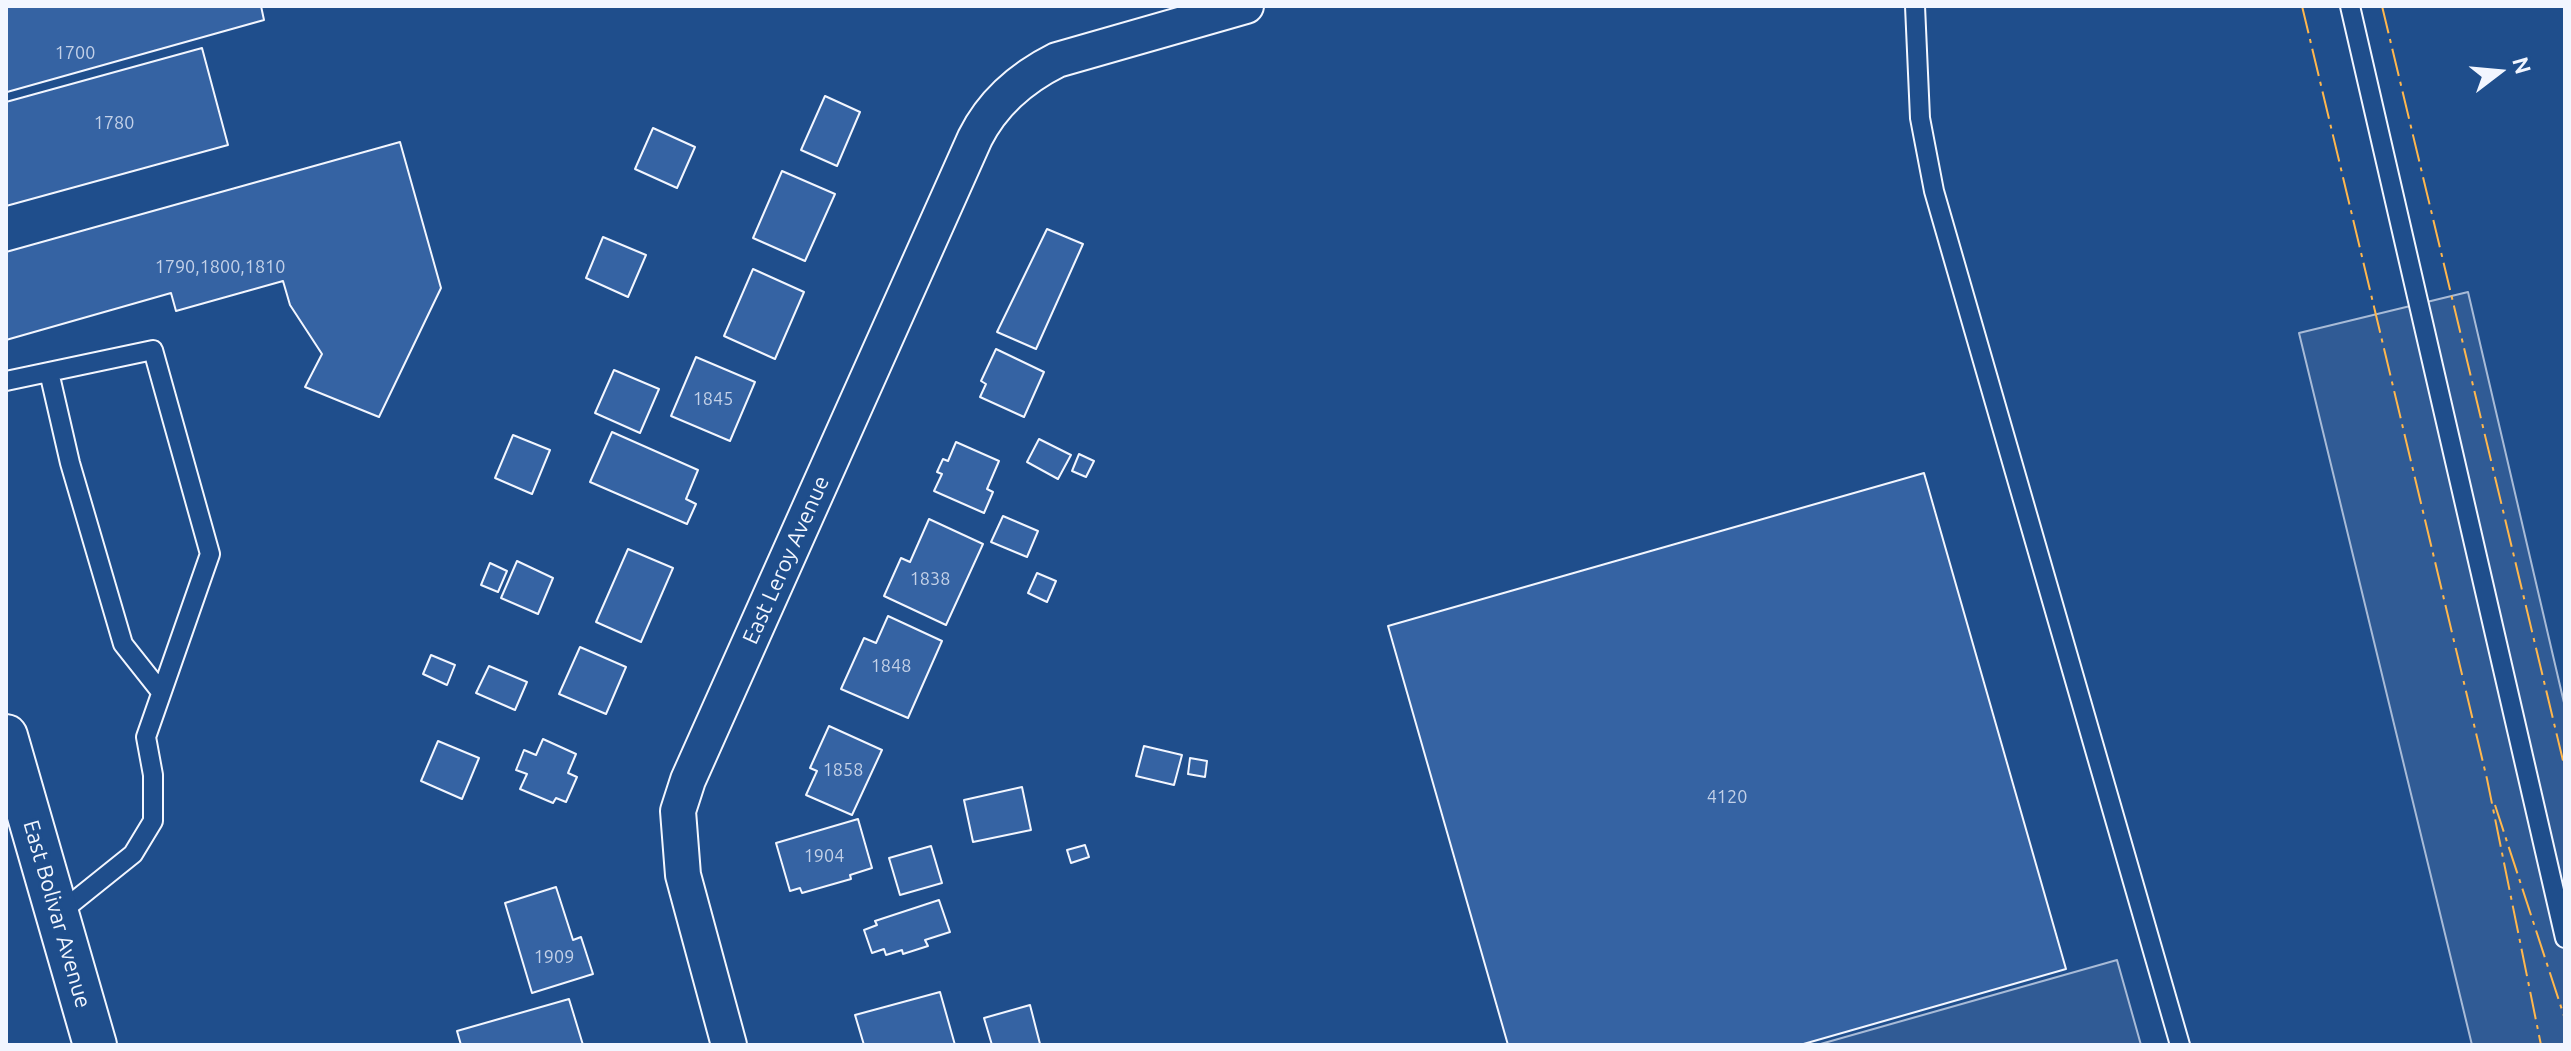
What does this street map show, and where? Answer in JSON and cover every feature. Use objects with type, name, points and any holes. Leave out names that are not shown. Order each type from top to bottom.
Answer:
[{"type":"street","name":"East Leroy Avenue","points":[[729,1045],[683,875],[678,811],[695,765],[975,138],[987,114],[1005,96],[1028,75],[1057,60],[1246,6]]},
{"type":"street","name":"East Bolivar Avenue","points":[[6,736],[95,1045]]},
{"type":"lane","points":[[1915,6],[1920,118],[1934,191],[2180,1045]]},
{"type":"lane","points":[[2350,6],[2565,938]]},
{"type":"lane","points":[[6,381],[153,350],[210,554],[146,737],[153,775],[153,821],[133,854],[57,915]]},
{"type":"lane","points":[[49,372],[70,463],[123,644],[161,692]]},
{"type":"shaded area","points":[[2468,292],[2565,707],[2565,1045],[2472,1045],[2299,333]]},
{"type":"shaded area","points":[[2117,960],[2141,1045],[1817,1045]]},
{"type":"building","points":[[6,6],[261,6],[264,20],[7,92]]},
{"type":"building","points":[[202,48],[228,145],[6,206],[6,102]]},
{"type":"building","points":[[825,96],[860,112],[837,166],[801,150]]},
{"type":"building","points":[[653,128],[695,147],[677,188],[635,169]]},
{"type":"building","points":[[400,142],[441,288],[379,417],[305,387],[322,354],[290,305],[283,281],[176,311],[171,293],[6,340],[6,252]]},
{"type":"building","points":[[782,171],[835,194],[805,261],[753,238]]},
{"type":"building","points":[[1047,229],[1083,244],[1036,349],[997,332]]},
{"type":"building","points":[[603,237],[646,255],[628,297],[586,278]]},
{"type":"building","points":[[753,269],[804,292],[775,359],[724,336]]},
{"type":"building","points":[[996,349],[1044,372],[1024,417],[980,397],[986,384],[981,381]]},
{"type":"building","points":[[696,357],[755,382],[730,441],[671,416]]},
{"type":"building","points":[[614,370],[659,389],[640,433],[595,413]]},
{"type":"building","points":[[612,432],[698,470],[686,499],[696,504],[687,524],[590,482]]},
{"type":"building","points":[[513,435],[550,450],[532,494],[495,478]]},
{"type":"building","points":[[1039,439],[1071,455],[1058,479],[1027,462]]},
{"type":"building","points":[[956,442],[999,461],[987,489],[993,492],[984,513],[934,491],[942,474],[937,472],[943,459],[948,461]]},
{"type":"building","points":[[1079,454],[1094,461],[1086,477],[1072,471]]},
{"type":"building","points":[[1924,473],[2066,969],[1800,1045],[1508,1045],[1388,626]]},
{"type":"building","points":[[1003,516],[1038,531],[1027,557],[991,542]]},
{"type":"building","points":[[929,519],[983,544],[946,625],[884,596],[901,558],[910,562]]},
{"type":"building","points":[[628,549],[673,568],[641,642],[596,622]]},
{"type":"building","points":[[517,561],[553,578],[538,614],[501,598]]},
{"type":"building","points":[[490,563],[507,571],[498,592],[481,585]]},
{"type":"building","points":[[1037,573],[1056,581],[1047,602],[1028,593]]},
{"type":"building","points":[[888,616],[942,641],[908,718],[841,689],[864,638],[876,643]]},
{"type":"building","points":[[580,647],[626,667],[606,714],[559,694]]},
{"type":"building","points":[[431,655],[455,665],[447,685],[423,674]]},
{"type":"building","points":[[489,666],[527,682],[515,710],[476,693]]},
{"type":"building","points":[[829,726],[882,750],[852,815],[806,795],[817,771],[810,768]]},
{"type":"building","points":[[543,739],[576,754],[568,773],[577,777],[566,802],[556,798],[553,803],[520,789],[527,774],[516,770],[524,750],[536,755]]},
{"type":"building","points":[[438,741],[479,758],[462,799],[421,781]]},
{"type":"building","points":[[1144,746],[1182,755],[1174,785],[1136,776]]},
{"type":"building","points":[[1190,758],[1207,761],[1205,777],[1188,774]]},
{"type":"building","points":[[1022,787],[1031,830],[973,842],[964,800]]},
{"type":"building","points":[[858,819],[872,868],[850,875],[851,879],[802,893],[800,888],[790,891],[776,843]]},
{"type":"building","points":[[1085,845],[1089,857],[1071,863],[1067,850]]},
{"type":"building","points":[[931,846],[942,883],[900,895],[889,858]]},
{"type":"building","points":[[556,887],[573,940],[581,937],[593,974],[532,993],[505,903]]},
{"type":"building","points":[[939,900],[950,932],[925,940],[928,946],[903,954],[902,950],[886,955],[884,949],[872,953],[864,930],[877,925],[875,921]]},
{"type":"building","points":[[940,992],[955,1045],[864,1045],[855,1015]]},
{"type":"building","points":[[569,999],[583,1045],[461,1045],[457,1031]]},
{"type":"building","points":[[1030,1005],[1040,1044],[992,1045],[984,1018]]},
{"type":"power","points":[[2302,6],[2487,779],[2541,1045]]},
{"type":"power","points":[[2382,6],[2565,769]]},
{"type":"power","points":[[2495,805],[2565,1019]]}]
